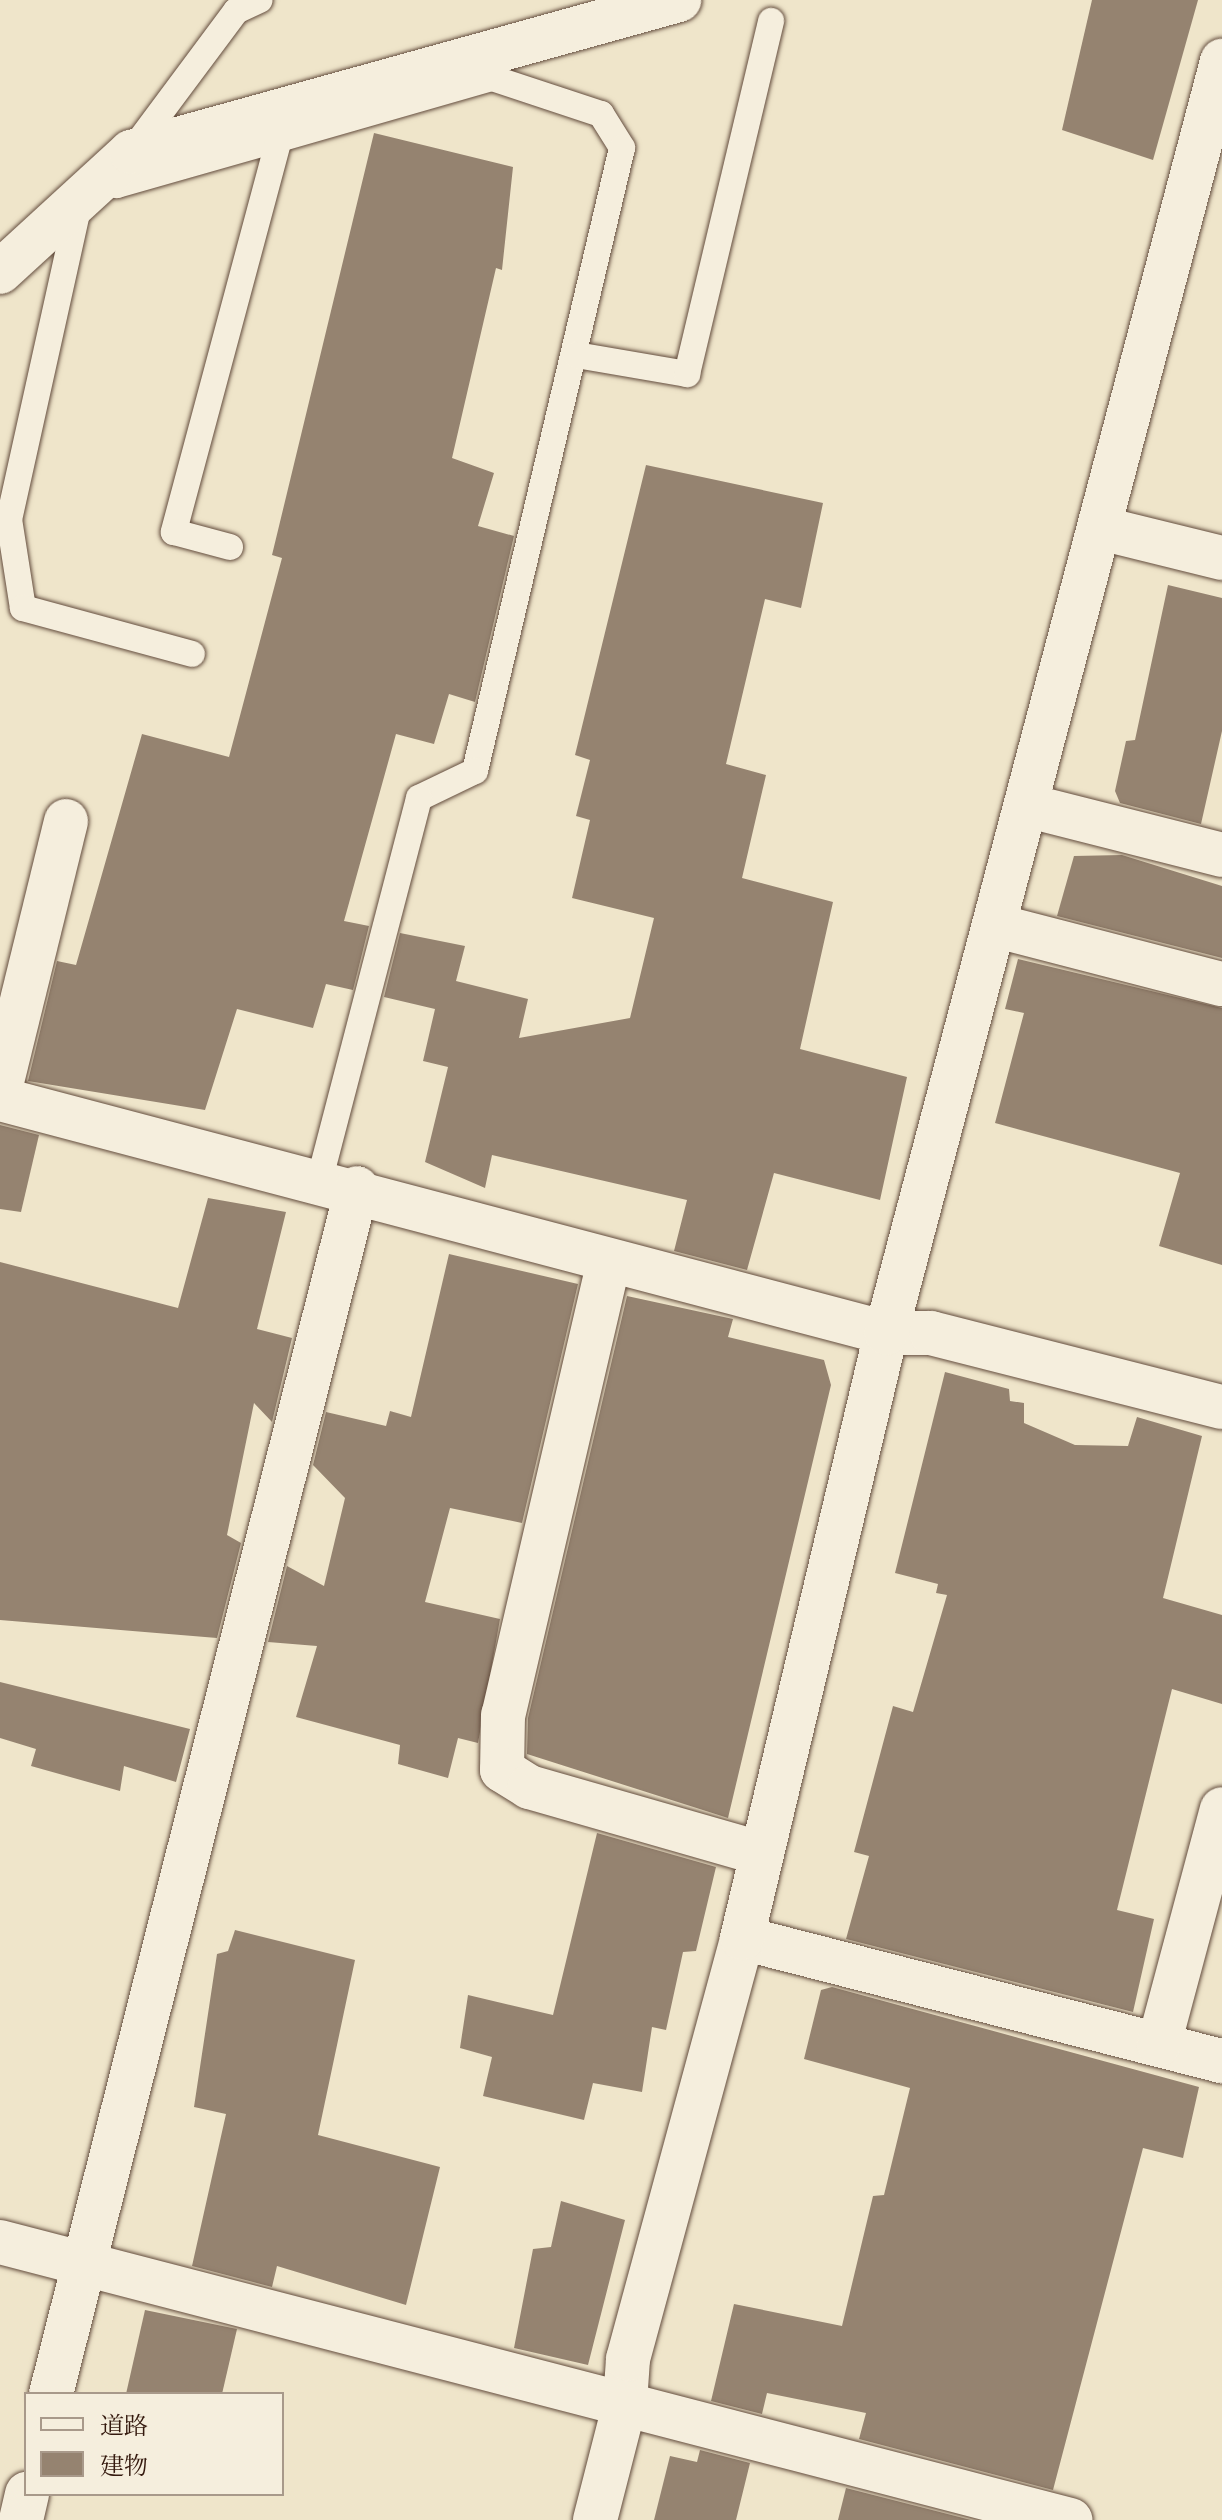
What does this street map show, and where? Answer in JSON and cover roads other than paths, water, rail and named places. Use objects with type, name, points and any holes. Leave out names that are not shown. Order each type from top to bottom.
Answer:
[{"type":"street","points":[[0,272],[104,177],[679,0]]},
{"type":"street","points":[[595,2520],[625,2403],[628,2359],[742,1938],[759,1853],[886,1333],[1029,806],[1222,61]]},
{"type":"street","points":[[1100,528],[1222,558]]},
{"type":"street","points":[[1029,806],[1222,855]]},
{"type":"street","points":[[0,1090],[66,821]]},
{"type":"street","points":[[997,926],[1222,984]]},
{"type":"street","points":[[0,1099],[338,1184],[609,1261],[886,1333],[931,1333],[1222,1407]]},
{"type":"street","points":[[51,2392],[338,1184]]},
{"type":"street","points":[[609,1261],[503,1715],[502,1770],[529,1787],[759,1853]]},
{"type":"street","points":[[1159,2044],[1222,1809]]},
{"type":"street","points":[[742,1938],[1222,2061]]},
{"type":"street","points":[[0,2242],[625,2403],[667,2420],[1070,2520]]},
{"type":"street","points":[[21,2520],[27,2496]]},
{"type":"lane","points":[[192,654],[23,608],[9,519],[104,177],[236,11],[260,0]]},
{"type":"lane","points":[[576,355],[687,374],[771,21]]},
{"type":"lane","points":[[104,177],[117,185],[492,78],[601,114],[622,148],[619,180],[475,771],[419,798],[338,1184]]},
{"type":"lane","points":[[230,547],[174,532],[279,139]]}]
